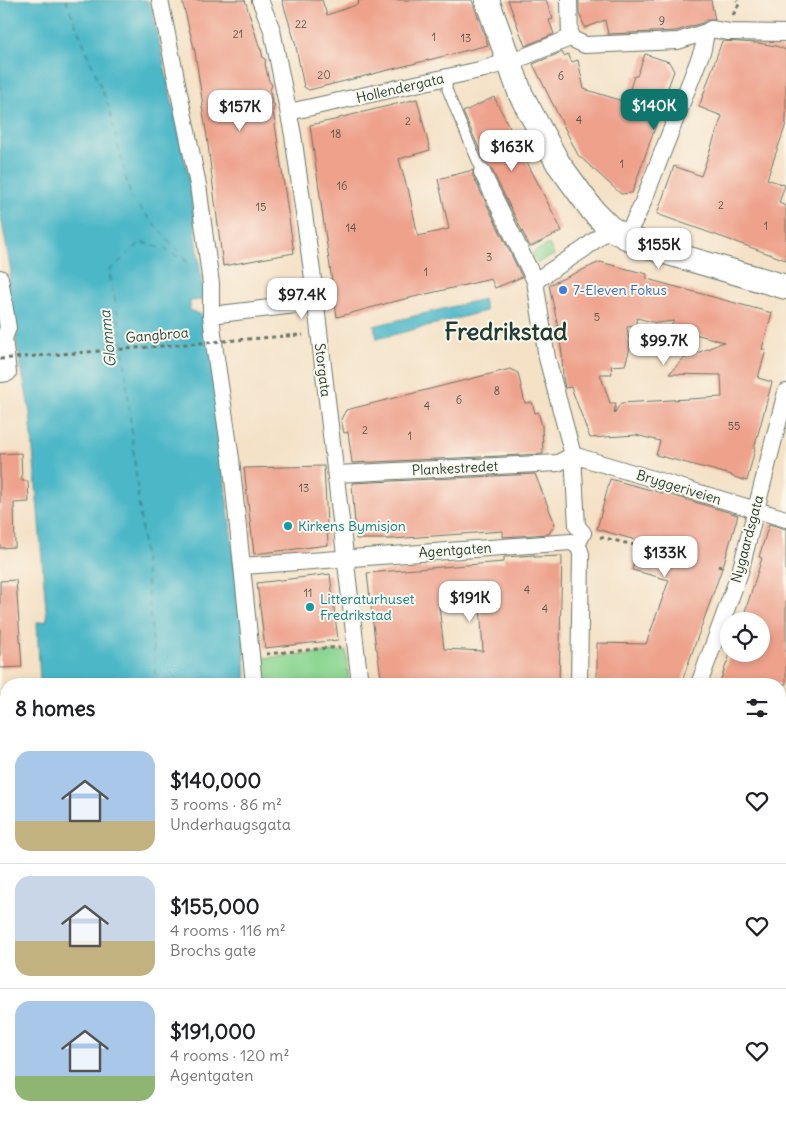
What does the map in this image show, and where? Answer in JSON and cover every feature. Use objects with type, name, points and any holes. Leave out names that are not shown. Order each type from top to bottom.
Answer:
[{"type":"street","points":[[160,0],[198,185],[211,284],[214,351],[231,459],[253,678]]},
{"type":"street","name":"Storgata","points":[[260,0],[272,30],[289,112],[312,272],[359,678]]},
{"type":"street","points":[[487,0],[521,95],[558,163],[593,211],[618,233],[658,250],[786,287]]},
{"type":"street","points":[[569,0],[570,38],[586,45],[678,41],[711,29],[728,32],[786,33]]},
{"type":"street","points":[[535,281],[584,249],[618,233],[641,207],[703,49],[706,32]]},
{"type":"street","name":"Hollendergata","points":[[289,112],[510,62],[570,38]]},
{"type":"street","points":[[482,172],[535,281],[547,358],[573,455],[577,526],[575,540],[581,554],[579,678]]},
{"type":"street","points":[[0,278],[8,328],[2,338],[8,373],[0,374]]},
{"type":"street","points":[[211,315],[304,304]]},
{"type":"street","name":"Nygaardsgata","points":[[701,678],[740,572],[786,392]]},
{"type":"street","name":"Plankestredet","points":[[336,474],[558,463],[573,455]]},
{"type":"street","name":"Bryggeriveien","points":[[573,455],[786,519]]},
{"type":"street","name":"Agentgaten","points":[[243,566],[575,540]]},
{"type":"lane","points":[[448,77],[447,89],[482,172]]},
{"type":"path","name":"Gangbroa","points":[[0,359],[308,335]]},
{"type":"path","points":[[575,540],[677,555]]},
{"type":"path","points":[[268,653],[345,647]]},
{"type":"green space","points":[[549,244],[554,255],[537,263],[532,253]]},
{"type":"green space","points":[[346,651],[348,678],[253,678],[252,659]]},
{"type":"water","name":"Glomma","points":[[0,0],[147,0],[152,9],[189,179],[204,300],[190,301],[190,310],[205,316],[212,355],[224,476],[244,638],[246,678],[40,678],[37,622],[47,621],[30,413],[6,288],[11,272],[0,212]]},
{"type":"water","points":[[483,299],[486,311],[377,339],[374,326]]},
{"type":"building","points":[[182,0],[245,0],[263,58],[266,60],[265,64],[269,81],[272,85],[270,90],[272,103],[275,105],[273,110],[294,253],[223,266],[195,52]]},
{"type":"building","points":[[282,0],[322,0],[327,15],[359,4],[358,0],[472,0],[488,45],[309,90],[304,87],[295,42]]},
{"type":"building","points":[[508,0],[546,0],[553,19],[549,20],[554,34],[525,46]]},
{"type":"building","points":[[579,0],[711,0],[715,20],[706,20],[676,31],[608,34],[605,20],[585,28],[579,13]]},
{"type":"building","points":[[722,41],[758,43],[786,50],[786,124],[767,179],[785,185],[779,203],[786,206],[786,260],[657,214],[674,166],[701,176],[722,116],[699,107]]},
{"type":"building","points":[[562,52],[564,56],[568,54],[572,62],[578,60],[584,89],[626,102],[634,76],[637,76],[645,54],[669,62],[674,71],[632,193],[621,194],[578,155],[533,64]]},
{"type":"building","points":[[494,97],[562,231],[530,247],[491,168],[486,163],[463,112]]},
{"type":"building","points":[[417,99],[430,150],[399,159],[408,188],[418,236],[449,229],[438,179],[473,170],[473,176],[522,277],[495,288],[491,279],[337,317],[310,125]]},
{"type":"building","points":[[600,262],[647,274],[647,279],[772,313],[762,349],[766,350],[758,378],[772,382],[747,481],[732,475],[656,455],[660,441],[636,435],[590,438],[571,387],[565,388],[562,354],[549,285]],"holes":[[[637,318],[657,323],[674,321],[670,327],[724,342],[683,359],[669,374],[721,375],[722,397],[621,403],[614,414],[616,403],[610,403],[600,374],[612,374],[611,366],[625,365],[630,348],[627,327],[635,326]]]},
{"type":"building","points":[[510,369],[518,373],[525,403],[532,402],[535,413],[538,412],[542,426],[543,454],[352,463],[348,432],[344,433],[341,419],[346,410]]},
{"type":"building","points":[[21,453],[22,481],[28,481],[29,502],[14,503],[15,547],[0,548],[0,454]]},
{"type":"building","points":[[324,466],[328,545],[254,554],[244,468]]},
{"type":"building","points":[[535,474],[555,524],[549,534],[503,537],[503,531],[392,539],[356,539],[352,483]]},
{"type":"building","points":[[610,479],[738,515],[725,560],[683,678],[597,678],[597,643],[646,644],[669,580],[632,570],[639,541],[597,529]]},
{"type":"building","points":[[769,524],[786,529],[786,678],[721,678],[727,662],[770,662],[770,612],[745,612],[762,558],[759,557]]},
{"type":"building","points":[[562,556],[559,678],[381,678],[367,573],[504,562],[504,557]],"holes":[[[480,604],[483,651],[444,649],[439,606]]]},
{"type":"building","name":"Litteraturhuset Fredrikstad","points":[[330,574],[338,640],[265,648],[257,583]]},
{"type":"building","points":[[16,580],[22,667],[0,668],[0,581]]},
{"type":"ferry route","points":[[66,0],[108,105],[131,198],[189,263],[166,250],[141,242],[109,271],[122,336],[156,678]]},
{"type":"place","name":"7-Eleven Fokus","points":[[563,290]]},
{"type":"place","name":"Kirkens Bymisjon","points":[[288,526]]},
{"type":"place","name":"Litteraturhuset Fredrikstad","points":[[310,607]]},
{"type":"district","name":"Fredrikstad","points":[[506,332]]}]
